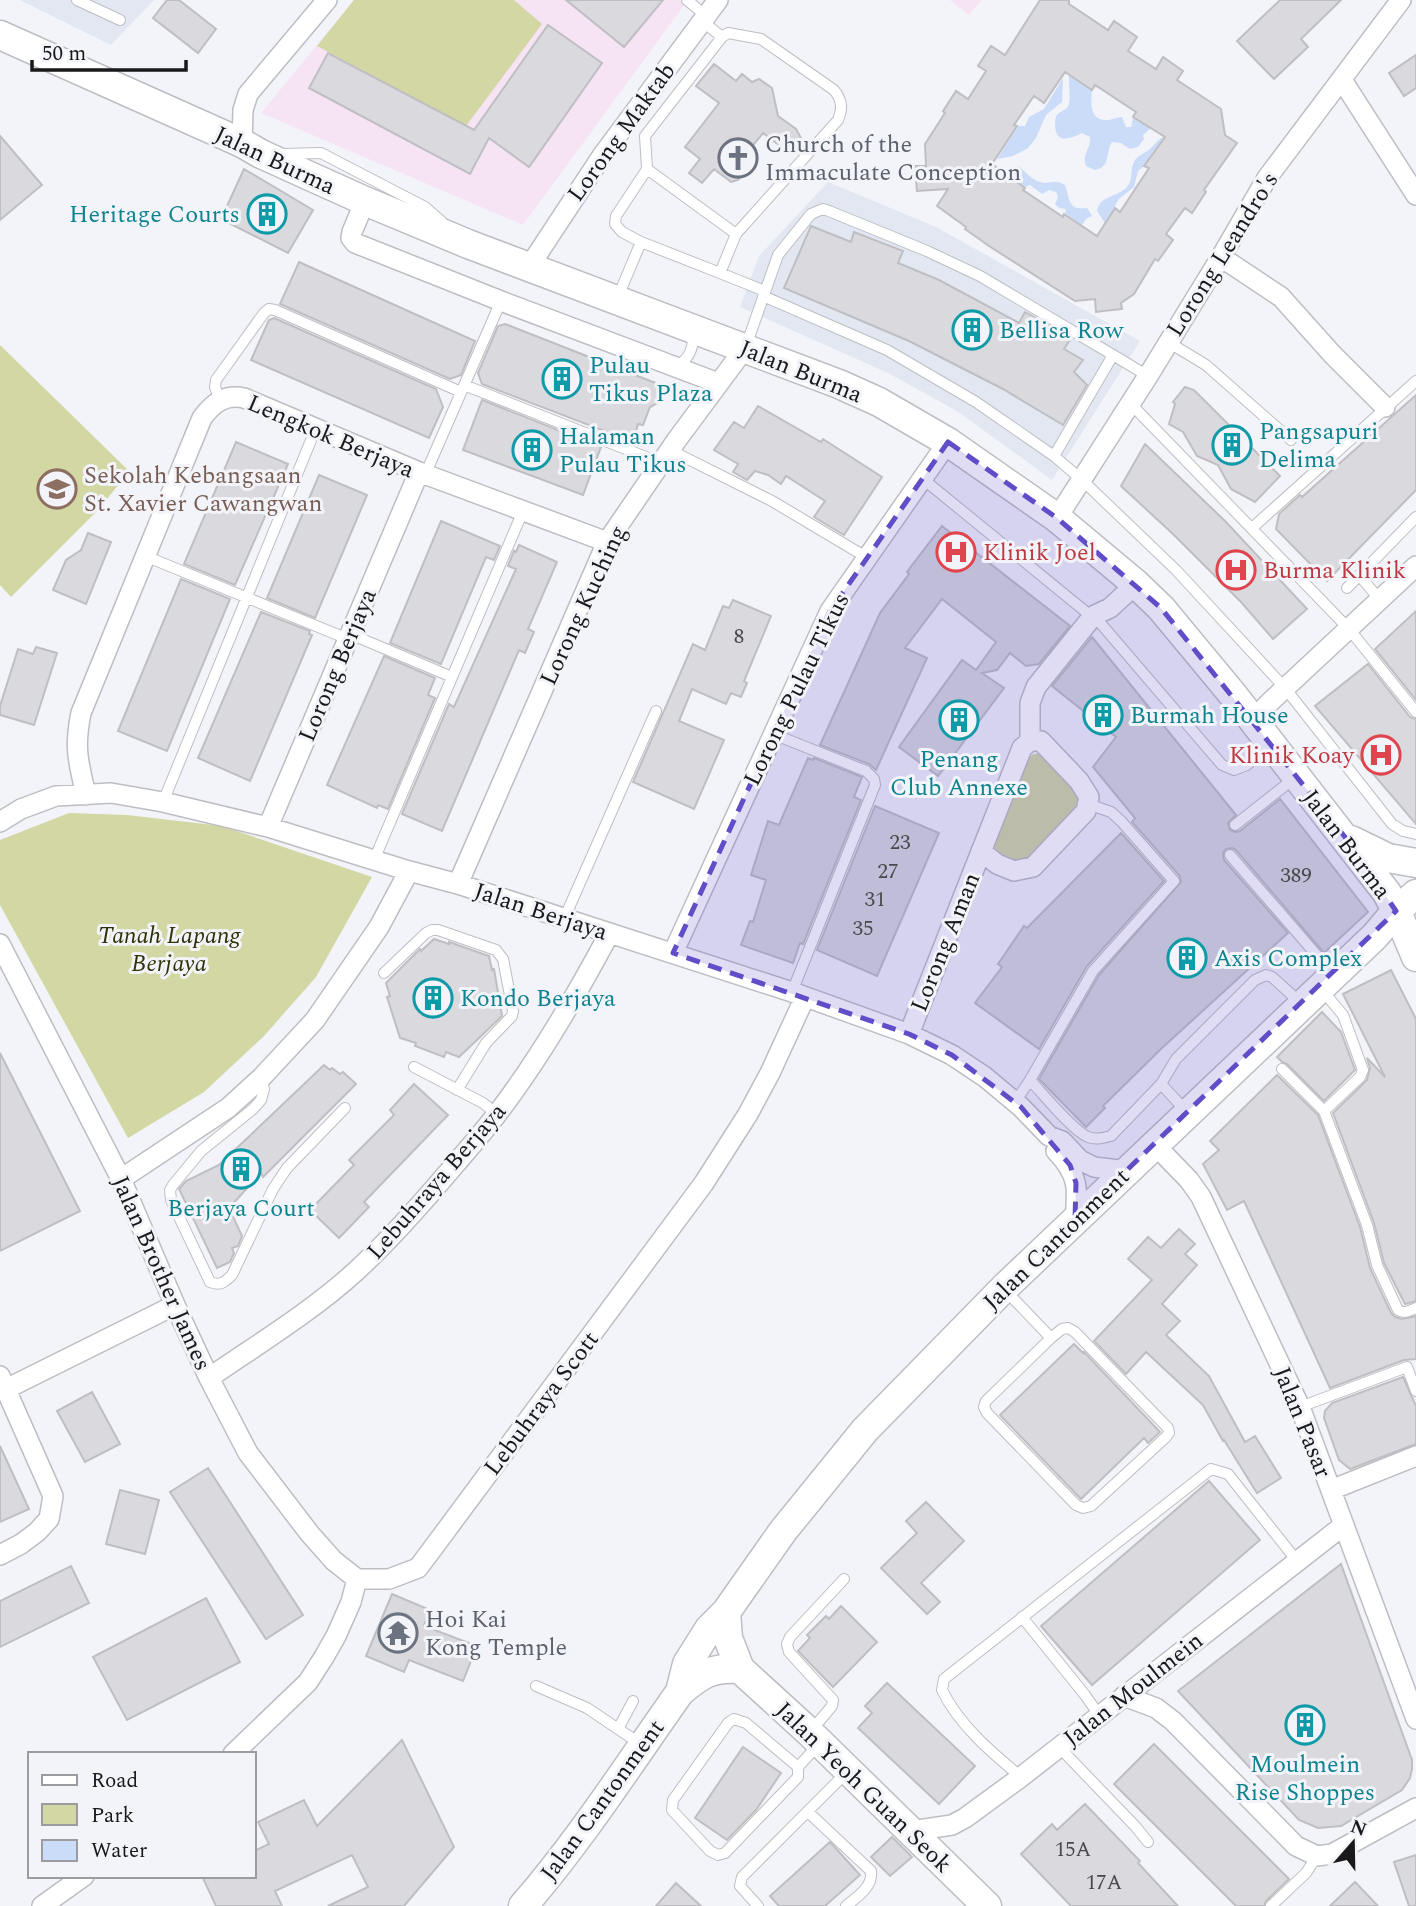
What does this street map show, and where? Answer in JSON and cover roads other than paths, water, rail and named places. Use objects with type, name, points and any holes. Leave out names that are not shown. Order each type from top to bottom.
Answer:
[{"type":"main road","name":"Jalan Burma","points":[[0,35],[365,201],[468,244],[839,384],[878,402],[948,442],[1057,518],[1161,608],[1234,696],[1387,893],[1406,903],[1416,957]]},
{"type":"main road","points":[[1345,838],[1388,858],[1416,863]]},
{"type":"main road","name":"Jalan Cantonment","points":[[680,1692],[687,1664],[709,1629],[726,1612],[783,1531],[864,1430],[1004,1288],[1375,936],[1406,903]]},
{"type":"main road","points":[[726,1612],[728,1638],[740,1669]]},
{"type":"main road","name":"Jalan Cantonment","points":[[523,1906],[583,1832],[680,1692],[711,1670],[740,1669]]},
{"type":"main road","name":"Jalan Yeoh Guan Seok","points":[[740,1669],[815,1737],[987,1906]]},
{"type":"street","points":[[252,149],[243,110],[248,94],[327,0]]},
{"type":"street","name":"Lorong Maktab","points":[[528,267],[601,156],[718,0]]},
{"type":"street","name":"Lorong Leandro's","points":[[1057,518],[1221,257],[1267,178],[1401,0]]},
{"type":"street","points":[[1342,80],[1416,195]]},
{"type":"street","points":[[365,201],[352,232],[351,238],[355,243],[718,383]]},
{"type":"street","points":[[1221,257],[1281,297],[1332,354],[1385,407]]},
{"type":"street","name":"Lorong Kuching","points":[[458,884],[607,542],[665,456],[745,348]]},
{"type":"street","name":"Lengkok Berjaya","points":[[86,794],[78,761],[76,737],[81,713],[202,418],[214,403],[220,400],[236,396],[244,398],[422,474],[607,542]]},
{"type":"street","name":"Lorong Pulau Tikus","points":[[673,953],[823,623],[866,557],[948,442]]},
{"type":"street","points":[[384,457],[398,477],[407,502]]},
{"type":"street","name":"Lorong Berjaya","points":[[268,827],[407,502],[422,474]]},
{"type":"street","points":[[1261,732],[1285,688],[1416,566]]},
{"type":"street","points":[[1087,804],[1089,797],[1079,781],[1041,741],[1030,741],[1030,703],[1037,687],[1093,617],[1110,608],[1136,584]]},
{"type":"street","name":"Lorong Aman","points":[[909,1034],[1022,748],[1030,741]]},
{"type":"street","name":"Jalan Berjaya","points":[[0,821],[21,809],[56,796],[111,793],[163,802],[268,827],[458,884],[799,994],[909,1034],[952,1055],[985,1077],[1049,1136],[1062,1141],[1080,1160],[1094,1167],[1127,1171]]},
{"type":"street","name":"Lorong Aman","points":[[981,851],[997,864],[1014,871],[1033,867],[1086,811],[1087,804]]},
{"type":"street","points":[[121,1179],[228,1108],[261,1078],[322,1009],[379,927],[409,871]]},
{"type":"street","name":"Lebuhraya Berjaya","points":[[209,1378],[322,1299],[386,1243],[497,1114],[536,1059],[580,988],[609,934]]},
{"type":"street","name":"Jalan Brother James","points":[[0,944],[121,1179],[175,1305],[248,1453],[283,1501],[334,1561],[357,1579]]},
{"type":"street","name":"Lebuhraya Scott","points":[[357,1579],[389,1579],[418,1568],[704,1183],[748,1114],[770,1073],[799,994]]},
{"type":"street","name":"Jalan Berjaya","points":[[1049,1136],[1053,1147],[1070,1165],[1076,1183],[1075,1220]]},
{"type":"street","name":"Jalan Pasar","points":[[1155,1145],[1189,1180],[1201,1197],[1300,1407],[1416,1719]]},
{"type":"street","points":[[0,1555],[21,1544],[49,1519],[53,1496],[3,1382],[175,1305]]},
{"type":"street","points":[[1331,1490],[1416,1456]]},
{"type":"street","name":"Jalan Moulmein","points":[[911,1831],[938,1828],[958,1821],[1021,1777],[1344,1525]]},
{"type":"street","points":[[235,1752],[308,1682],[336,1636],[351,1602],[357,1579]]},
{"type":"street","points":[[1163,1665],[1157,1689],[1173,1721]]},
{"type":"street","points":[[1124,1696],[1156,1708],[1173,1721],[1296,1846],[1317,1856],[1332,1854],[1416,1808]]},
{"type":"street","points":[[42,1906],[81,1878]]},
{"type":"lane","points":[[78,0],[120,20]]},
{"type":"lane","points":[[687,0],[722,37]]},
{"type":"lane","points":[[720,273],[736,234],[838,120],[842,111],[841,99],[834,90],[761,39],[728,33],[722,37],[645,136],[646,169],[615,216],[615,224],[621,232],[720,273],[887,350],[976,402],[1054,456],[1176,570],[1285,688],[1392,824],[1416,834]]},
{"type":"lane","points":[[252,149],[321,153],[425,207],[468,244]]},
{"type":"lane","points":[[646,169],[736,234]]},
{"type":"lane","points":[[745,348],[778,255],[811,214],[822,209],[981,276],[1147,376]]},
{"type":"lane","points":[[617,300],[641,242]]},
{"type":"lane","points":[[422,474],[501,301]]},
{"type":"lane","points":[[220,400],[215,387],[216,380],[264,313],[269,309],[275,310],[463,388],[665,456],[772,500],[866,557]]},
{"type":"lane","points":[[677,367],[686,361],[692,349],[692,329]]},
{"type":"lane","points":[[1168,342],[1206,365],[1291,440]]},
{"type":"lane","points":[[1054,456],[1113,355]]},
{"type":"lane","points":[[1252,528],[1416,381]]},
{"type":"lane","points":[[1130,403],[1349,629],[1416,712]]},
{"type":"lane","points":[[163,802],[316,428]]},
{"type":"lane","points":[[923,479],[1102,625],[1222,765],[1234,770],[1247,765],[1261,732]]},
{"type":"lane","points":[[374,860],[523,511]]},
{"type":"lane","points":[[1346,589],[1416,517]]},
{"type":"lane","points":[[145,556],[452,677]]},
{"type":"lane","points":[[1359,575],[1380,600]]},
{"type":"lane","points":[[564,919],[656,711]]},
{"type":"lane","points":[[773,734],[866,771],[874,779],[875,785],[799,994]]},
{"type":"lane","points":[[1235,825],[1297,777]]},
{"type":"lane","points":[[1015,1102],[1093,971],[1174,881],[1111,812],[1087,804]]},
{"type":"lane","points":[[1230,855],[1318,989],[1343,1015],[1363,1070],[1360,1077],[1324,1111]]},
{"type":"lane","points":[[384,973],[432,930],[500,953],[512,1016],[486,1043],[457,1090]]},
{"type":"lane","points":[[1030,1080],[1078,1130],[1089,1137],[1102,1139],[1111,1136],[1161,1084],[1176,1059],[1260,976],[1318,989]]},
{"type":"lane","points":[[414,1067],[483,1103],[497,1114]]},
{"type":"lane","points":[[1282,1069],[1324,1111],[1367,1225],[1377,1265],[1398,1310],[1408,1312],[1416,1308]]},
{"type":"lane","points":[[261,1078],[264,1089],[261,1100],[201,1151],[177,1178],[170,1191],[170,1200],[210,1282],[217,1285],[224,1283],[232,1275],[273,1189],[287,1168],[345,1108]]},
{"type":"lane","points":[[1161,1084],[1188,1113]]},
{"type":"lane","points":[[1004,1288],[1051,1338]]},
{"type":"lane","points":[[1068,1328],[1075,1332],[1168,1428],[1166,1437],[1091,1506],[1083,1508],[1076,1505],[984,1407],[986,1401],[1051,1338],[1062,1329],[1068,1328]]},
{"type":"lane","points":[[1300,1407],[1407,1367],[1416,1391]]},
{"type":"lane","points":[[1021,1777],[988,1748],[950,1708],[942,1690],[944,1679],[1211,1469],[1227,1474],[1297,1561]]},
{"type":"lane","points":[[798,1767],[746,1723],[734,1718],[673,1800],[672,1810],[710,1851],[718,1855],[725,1853],[798,1777],[798,1767],[833,1700],[789,1652],[787,1644],[790,1637],[844,1579]]},
{"type":"lane","points":[[1022,1617],[1099,1715]]},
{"type":"lane","points":[[536,1686],[587,1708],[642,1746]]},
{"type":"lane","points":[[618,1728],[634,1701]]},
{"type":"lane","points":[[1059,1747],[1148,1842]]},
{"type":"lane","points":[[758,1906],[740,1886],[743,1877],[849,1770]]},
{"type":"lane","points":[[808,1812],[871,1871],[872,1880],[846,1906]]},
{"type":"lane","points":[[1271,1906],[1306,1873],[1317,1856]]},
{"type":"water","points":[[1069,76],[1092,90],[1092,109],[1100,119],[1122,117],[1126,127],[1131,127],[1133,118],[1151,128],[1143,135],[1144,139],[1138,147],[1130,149],[1121,143],[1112,142],[1103,166],[1095,170],[1086,166],[1090,137],[1082,133],[1060,138],[1055,128],[1056,116],[1068,106]]},
{"type":"water","points":[[1063,78],[1062,102],[1046,115],[1036,138],[1028,148],[1013,156],[997,159],[1018,126],[1025,126],[1029,117],[1044,109]]},
{"type":"water","points":[[1168,137],[1138,171],[1134,187],[1119,199],[1105,223],[1097,211],[1101,202],[1123,191],[1130,181],[1135,160],[1161,138]]},
{"type":"water","points":[[1017,166],[1038,181],[1065,185],[1073,205],[1076,208],[1087,208],[1092,216],[1082,225],[1065,213],[1066,209],[1055,204],[1058,197],[1056,192],[1049,190],[1042,194],[1030,185],[1025,187],[1005,173]]},
{"type":"place","name":"Church of the Immaculate Conception","points":[[738,158]]},
{"type":"place","name":"Heritage Courts","points":[[267,214]]},
{"type":"place","name":"Bellisa Row","points":[[972,330]]},
{"type":"place","name":"Pulau Tikus Plaza","points":[[562,379]]},
{"type":"place","name":"Pangsapuri Delima","points":[[1232,445]]},
{"type":"place","name":"Halaman Pulau Tikus","points":[[532,450]]},
{"type":"place","name":"Sekolah Kebangsaan St. Xavier Cawangwan","points":[[57,489]]},
{"type":"place","name":"Klinik Joel","points":[[956,552]]},
{"type":"place","name":"Burma Klinik","points":[[1236,570]]},
{"type":"place","name":"Burmah House","points":[[1103,715]]},
{"type":"place","name":"Penang Club Annexe","points":[[959,720]]},
{"type":"place","name":"Klinik Koay","points":[[1381,755]]},
{"type":"place","name":"Axis Complex","points":[[1187,958]]},
{"type":"place","name":"Kondo Berjaya","points":[[433,998]]},
{"type":"place","name":"Berjaya Court","points":[[241,1169]]},
{"type":"place","name":"Hoi Kai Kong Temple","points":[[398,1633]]},
{"type":"place","name":"Moulmein Rise Shoppes","points":[[1305,1725]]},
{"type":"park label","name":"Tanah Lapang Berjaya","points":[[169,949]]}]
